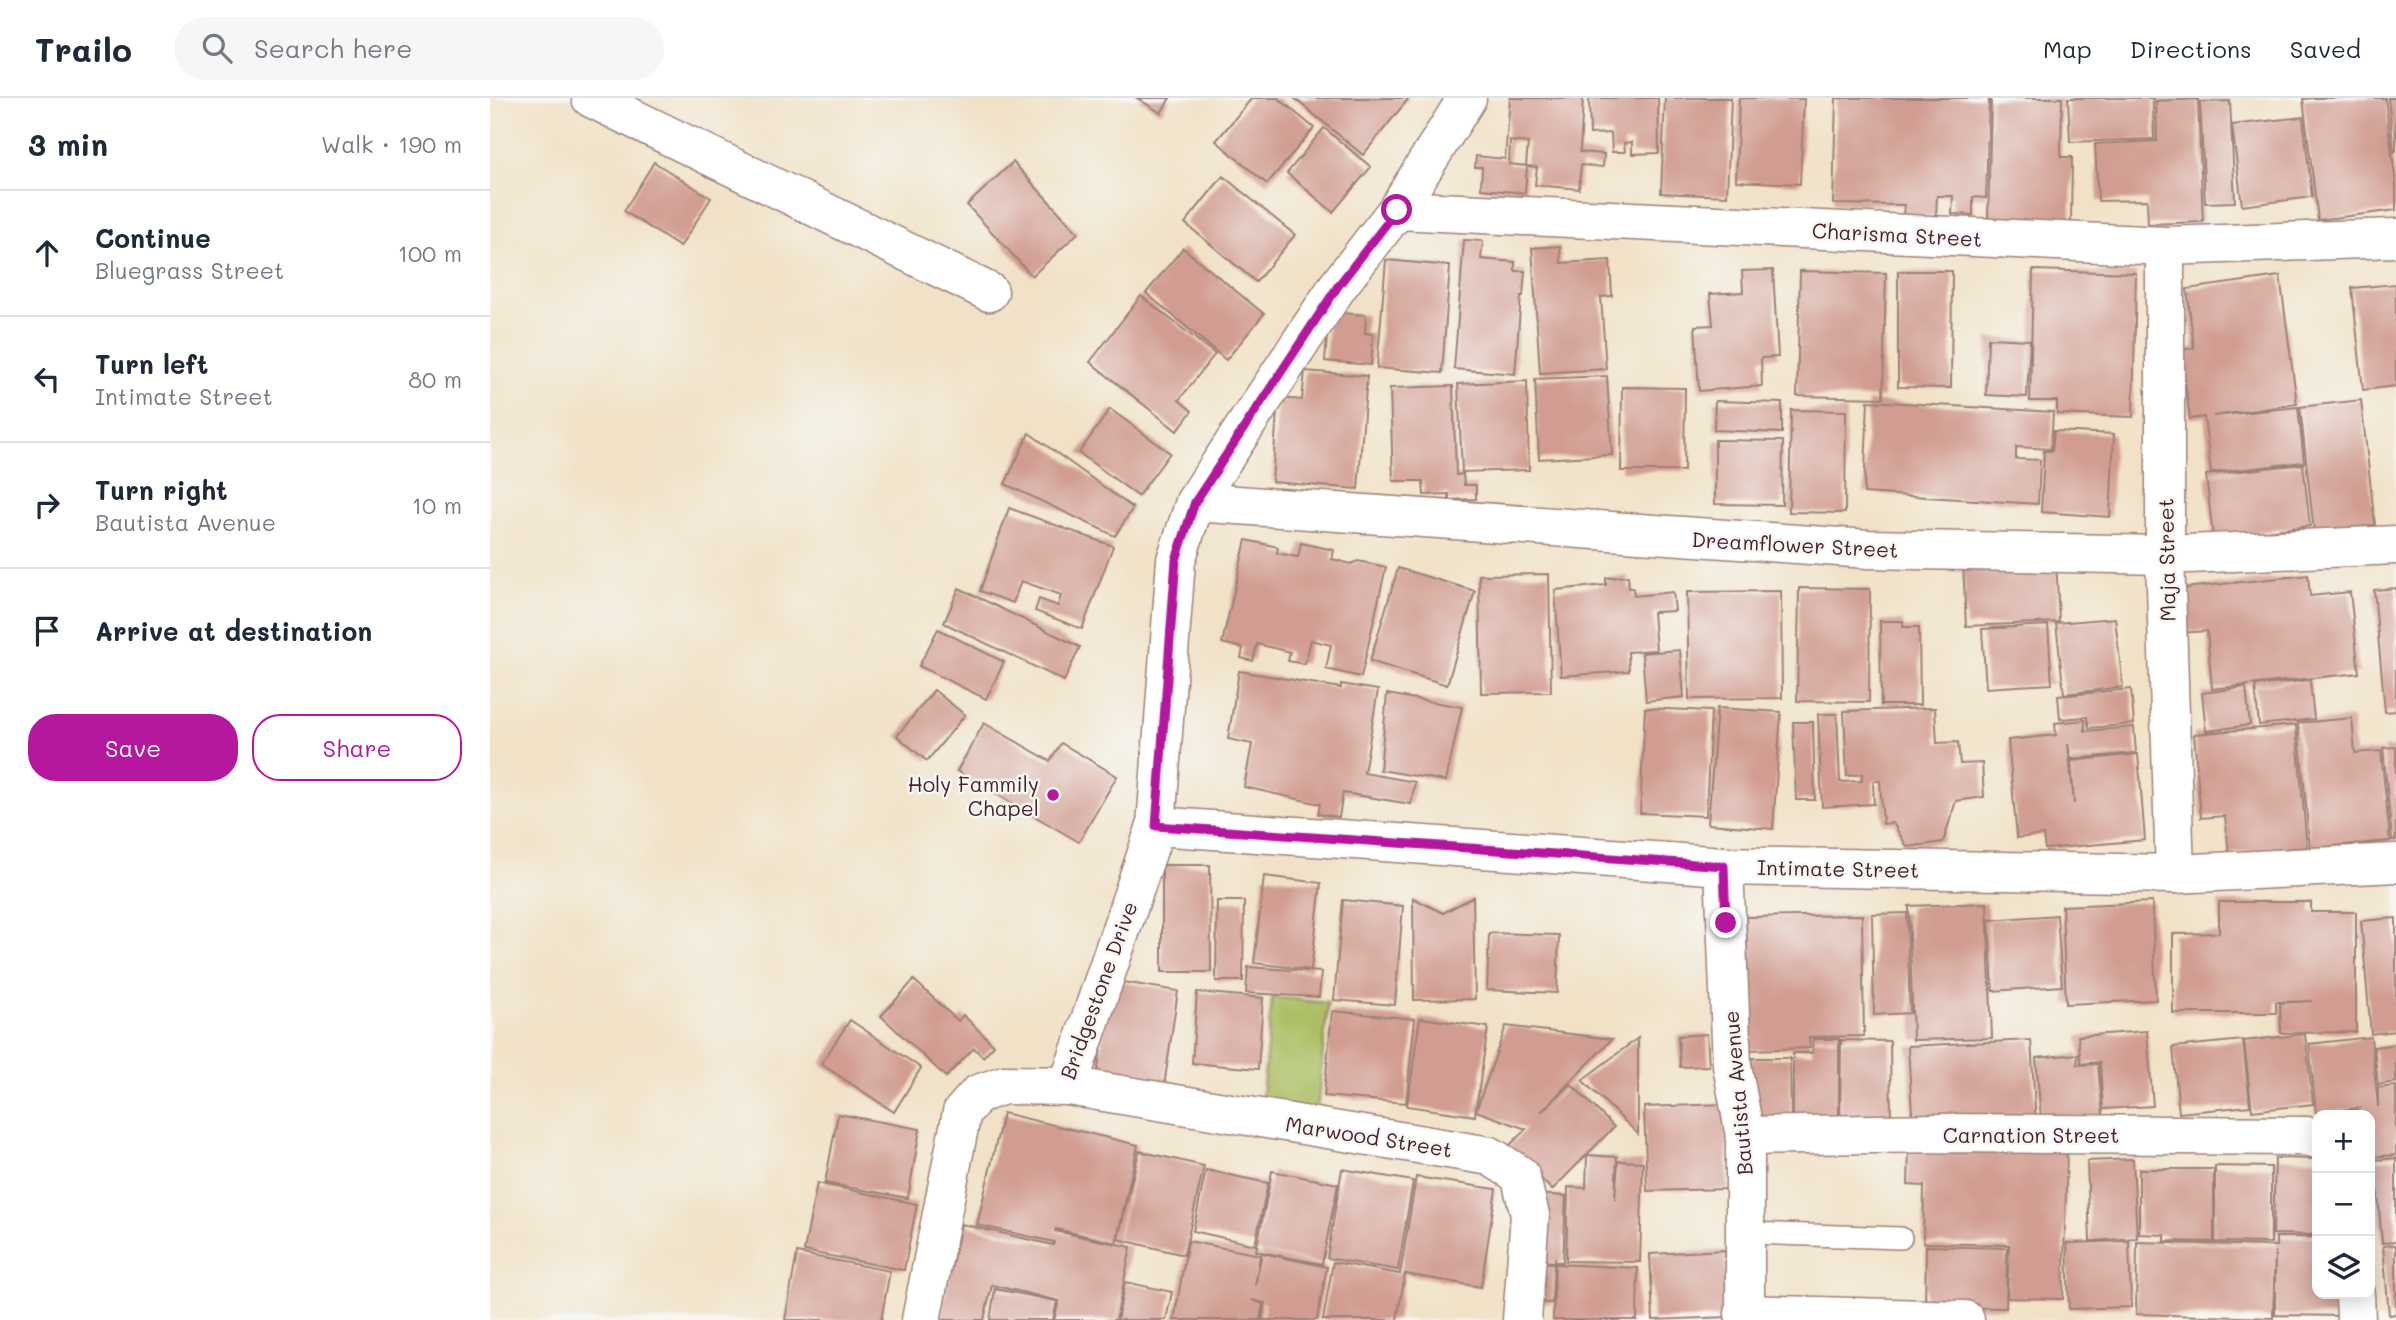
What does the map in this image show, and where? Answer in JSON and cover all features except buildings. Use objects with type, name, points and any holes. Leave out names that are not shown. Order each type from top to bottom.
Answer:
[{"type":"street","points":[[591,98],[989,292]]},
{"type":"street","name":"Bridgestone Drive","points":[[921,1320],[962,1112],[978,1094],[1004,1085],[1068,1086],[1156,826],[1176,560],[1195,502],[1338,286],[1397,210],[1467,98]]},
{"type":"street","name":"Charisma Street","points":[[1397,210],[2165,246],[2396,238]]},
{"type":"street","name":"Maja Street","points":[[2165,246],[2165,555],[2175,874]]},
{"type":"street","name":"Dreamflower Street","points":[[1195,502],[1854,549],[2165,555],[2396,545]]},
{"type":"street","name":"Intimate Street","points":[[1156,826],[1724,866],[2175,874],[2396,863]]},
{"type":"street","name":"Bautista Avenue","points":[[1724,866],[1732,1065],[1745,1136],[1744,1317]]},
{"type":"street","name":"Marwood Street","points":[[1068,1086],[1490,1156],[1520,1175],[1530,1215],[1522,1320]]},
{"type":"street","name":"Carnation Street","points":[[1745,1136],[1941,1133],[2312,1137]]},
{"type":"street","points":[[2355,1299],[2356,1320]]},
{"type":"street","points":[[1744,1317],[1965,1320]]},
{"type":"lane","points":[[1746,1233],[1901,1238]]},
{"type":"green space","points":[[1272,997],[1328,1003],[1317,1111],[1261,1105]]},
{"type":"place","name":"Holy Fammily Chapel","points":[[1053,795]]},
{"type":"route","points":[[1397,210],[1338,286],[1195,502],[1176,560],[1156,826],[1724,866],[1726,923]]}]
